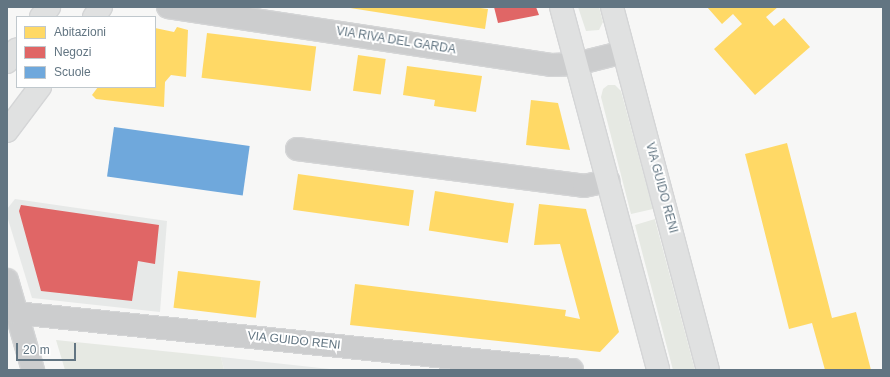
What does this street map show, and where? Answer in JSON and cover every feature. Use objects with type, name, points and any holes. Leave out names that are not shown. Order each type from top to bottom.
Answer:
[{"type":"main road","points":[[43,16],[49,7]]},
{"type":"main road","points":[[95,16],[101,7]]},
{"type":"main road","points":[[561,7],[658,370]]},
{"type":"main road","name":"VIA GUIDO RENI","points":[[612,7],[708,370]]},
{"type":"main road","points":[[7,62],[16,50]]},
{"type":"main road","points":[[7,131],[39,88]]},
{"type":"street","name":"VIA RIVA DEL GARDA","points":[[168,7],[551,65],[576,64],[624,52]]},
{"type":"street","points":[[297,149],[584,186],[608,181]]},
{"type":"street","points":[[7,280],[33,370]]},
{"type":"street","name":"VIA GUIDO RENI","points":[[16,313],[572,370]]},
{"type":"shaded area","points":[[578,7],[599,7],[603,22],[599,30],[586,31]]},
{"type":"shaded area","points":[[608,85],[615,85],[621,91],[653,209],[631,214],[601,97],[603,89]]},
{"type":"shaded area","points":[[15,199],[167,221],[160,312],[32,298],[7,216],[7,209]]},
{"type":"shaded area","points":[[655,219],[695,370],[673,370],[635,225]]},
{"type":"shaded area","points":[[56,340],[221,357],[224,370],[65,370]]},
{"type":"shaded area","points":[[221,357],[339,370],[224,370]]},
{"type":"building: Abitazioni","points":[[473,7],[488,9],[485,29],[350,8]]},
{"type":"building: Abitazioni","points":[[707,7],[778,7],[766,17],[774,26],[784,18],[810,47],[755,95],[714,49],[742,24],[733,14],[722,24]]},
{"type":"building: Abitazioni","points":[[177,27],[188,30],[186,77],[171,75],[165,82],[164,107],[96,99],[92,95],[97,88],[156,88],[156,28],[174,32]]},
{"type":"building: Abitazioni","points":[[207,33],[316,46],[311,91],[202,78]]},
{"type":"building: Abitazioni","points":[[358,55],[386,59],[381,95],[353,91]]},
{"type":"building: Abitazioni","points":[[407,66],[482,76],[476,112],[434,106],[435,100],[403,95]]},
{"type":"building: Abitazioni","points":[[531,100],[558,103],[570,150],[526,145]]},
{"type":"building: Abitazioni","points":[[787,143],[832,318],[856,312],[871,370],[825,370],[812,323],[789,329],[745,154]]},
{"type":"building: Abitazioni","points":[[298,174],[414,190],[409,226],[293,210]]},
{"type":"building: Abitazioni","points":[[435,191],[514,204],[508,243],[429,231]]},
{"type":"building: Abitazioni","points":[[539,204],[586,209],[619,332],[600,352],[350,325],[355,284],[566,310],[565,316],[580,319],[560,244],[534,245]]},
{"type":"building: Abitazioni","points":[[178,271],[260,281],[256,318],[173,308]]},
{"type":"building: Negozi","points":[[494,7],[536,7],[539,15],[498,23]]},
{"type":"building: Negozi","points":[[21,205],[159,225],[155,264],[138,261],[132,301],[41,291],[19,211]]},
{"type":"building: Scuole","points":[[114,127],[250,146],[243,196],[107,177]]}]
